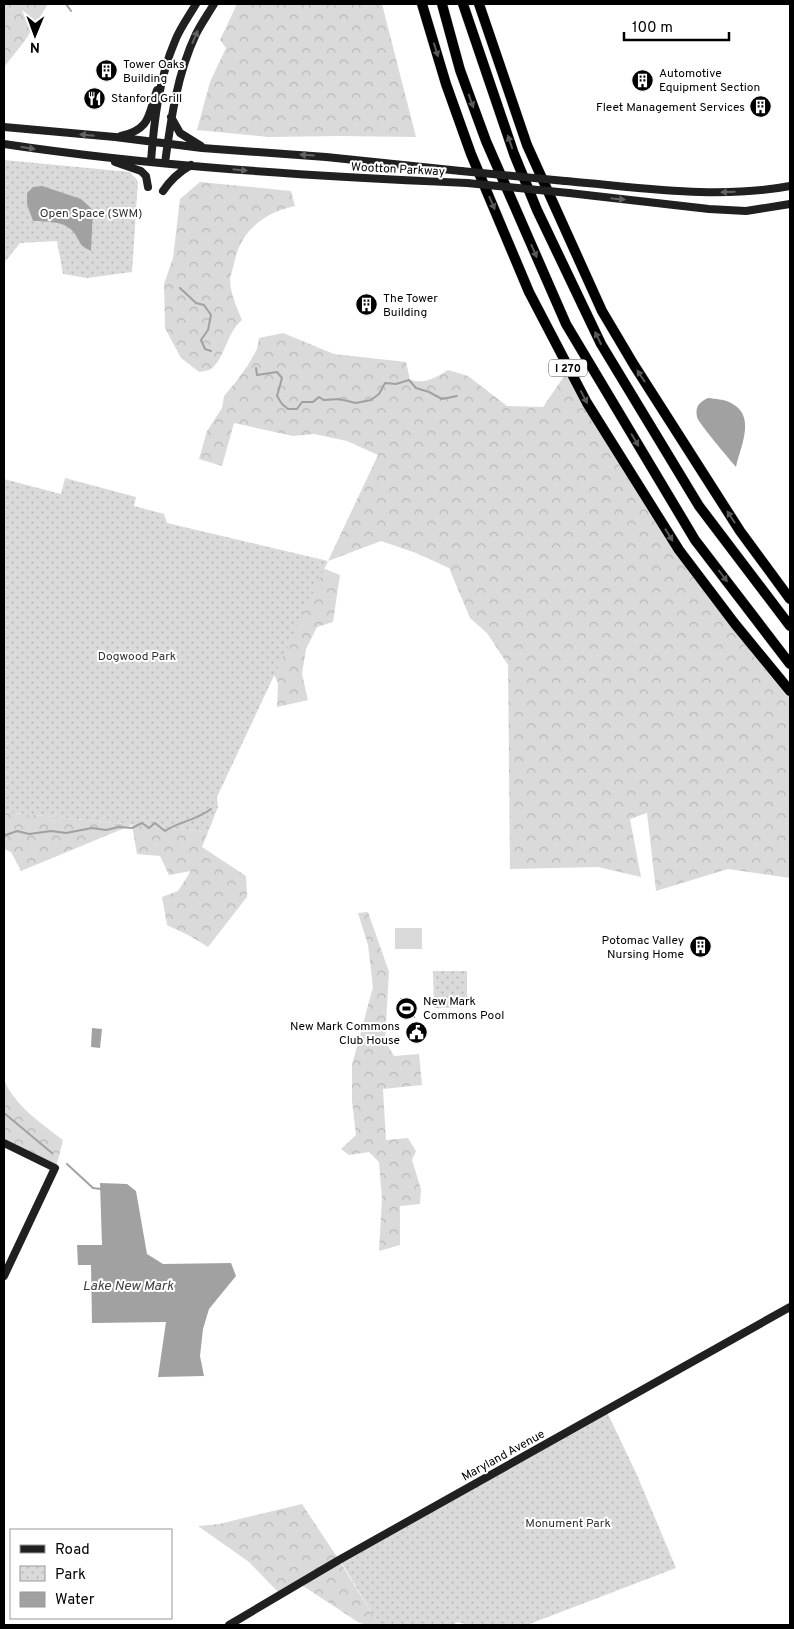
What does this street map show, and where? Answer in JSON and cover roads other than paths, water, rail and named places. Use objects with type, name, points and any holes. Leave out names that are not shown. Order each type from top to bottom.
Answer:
[{"type":"highway","name":"I 270","points":[[422,4],[446,84],[475,163],[529,292],[587,403],[679,550],[735,624],[790,691]]},
{"type":"highway","name":"I 270","points":[[442,4],[460,70],[486,141],[566,324],[695,540],[790,664]]},
{"type":"highway","points":[[464,4],[514,154],[537,210],[601,344],[699,506],[790,626]]},
{"type":"highway","points":[[478,4],[527,146],[602,311],[740,532],[790,599]]},
{"type":"main road","points":[[115,137],[134,133],[146,122],[176,40],[196,4]]},
{"type":"main road","points":[[165,162],[171,117],[179,80],[196,34],[214,4]]},
{"type":"main road","points":[[151,162],[156,117],[167,65]]},
{"type":"main road","points":[[171,117],[182,134],[202,148]]},
{"type":"main road","name":"Wootton Parkway","points":[[4,127],[115,137],[202,148],[326,156],[461,171],[694,192],[748,191],[790,186]]},
{"type":"main road","name":"Wootton Parkway","points":[[4,144],[104,158],[264,172],[467,183],[718,209],[746,211],[790,204]]},
{"type":"main road","points":[[104,158],[141,171],[146,176],[148,187]]},
{"type":"main road","points":[[163,191],[169,181],[179,171],[191,165]]},
{"type":"main road","points":[[4,1143],[55,1168],[4,1276]]},
{"type":"main road","name":"Maryland Avenue","points":[[229,1625],[340,1560],[790,1307]]},
{"type":"water","points":[[42,186],[81,199],[93,210],[91,251],[82,245],[67,226],[33,221],[27,204],[27,193],[33,187]]},
{"type":"water","points":[[708,398],[729,402],[739,409],[743,416],[745,432],[736,467],[698,420],[698,405]]},
{"type":"water","name":"New Mark Commons Pool","points":[[400,998],[406,998],[407,1005],[413,1004],[415,1018],[409,1017],[409,1012],[400,1014]]},
{"type":"water","points":[[92,1028],[102,1029],[100,1048],[91,1047]]},
{"type":"water","name":"Lake New Mark","points":[[100,1183],[127,1184],[136,1191],[147,1254],[163,1264],[231,1263],[236,1276],[209,1309],[203,1329],[200,1356],[204,1376],[158,1377],[166,1322],[92,1323],[91,1265],[78,1265],[77,1245],[102,1245]]},
{"type":"waterway","points":[[66,4],[71,11]]},
{"type":"waterway","points":[[92,215],[95,213],[110,217]]},
{"type":"waterway","points":[[180,288],[196,303],[204,305],[211,315],[208,330],[201,340],[205,349],[211,351]]},
{"type":"waterway","points":[[256,368],[257,375],[277,372],[282,378],[277,396],[288,409],[297,409],[302,402],[313,402],[319,397],[324,400],[339,399],[356,403],[371,400],[379,394],[385,383],[396,384],[409,380],[416,388],[442,399],[457,396]]},
{"type":"waterway","points":[[4,834],[17,831],[29,834],[51,831],[66,833],[92,828],[106,830],[119,827],[132,828],[142,823],[149,828],[155,823],[165,831],[211,809]]},
{"type":"waterway","points":[[4,1113],[52,1153]]},
{"type":"waterway","points":[[67,1164],[93,1188],[101,1189]]},
{"type":"place","name":"Tower Oaks Building","points":[[107,71]]},
{"type":"place","name":"Automotive Equipment Section","points":[[643,80]]},
{"type":"place","name":"Stanford Grill","points":[[95,98]]},
{"type":"place","name":"Fleet Management Services","points":[[761,107]]},
{"type":"place","name":"The Tower Building","points":[[367,305]]},
{"type":"place","name":"Potomac Valley Nursing Home","points":[[700,947]]},
{"type":"place","name":"New Mark Commons Pool","points":[[407,1008]]},
{"type":"place","name":"New Mark Commons Club House","points":[[416,1033]]},
{"type":"park label","name":"Open Space (SWM)","points":[[91,213]]},
{"type":"park label","name":"Dogwood Park","points":[[137,656]]},
{"type":"park label","name":"Monument Park","points":[[568,1523]]}]
